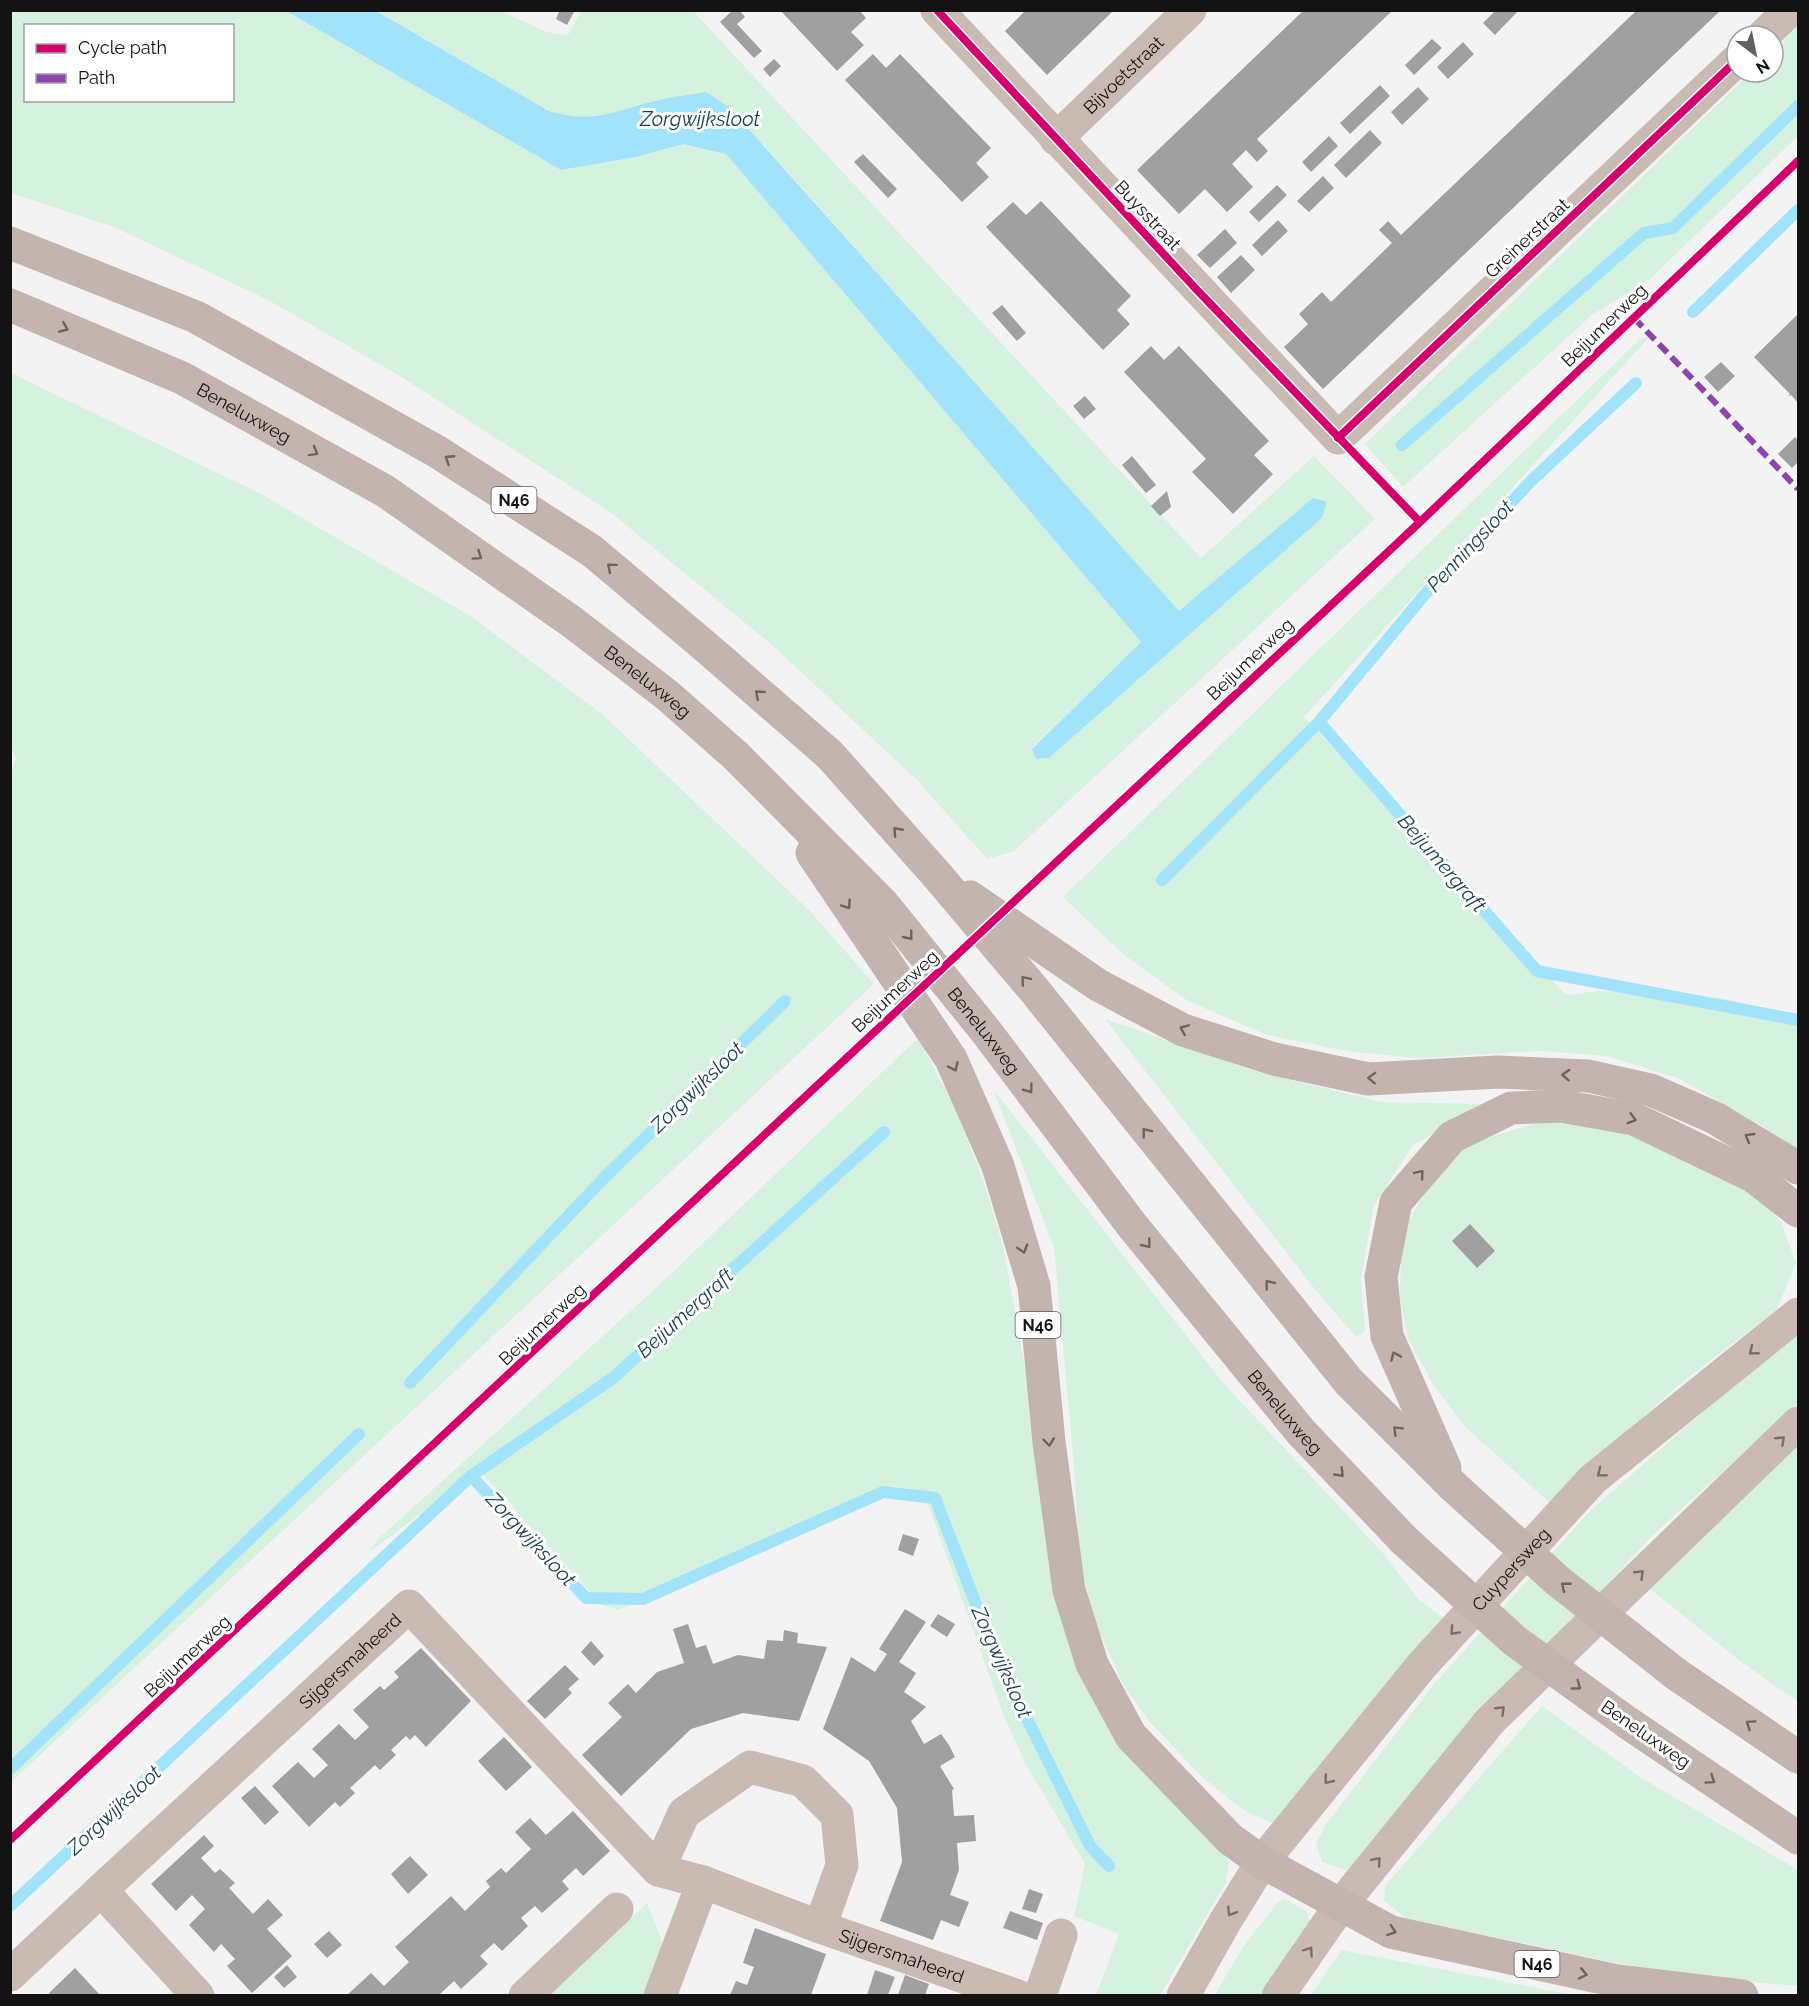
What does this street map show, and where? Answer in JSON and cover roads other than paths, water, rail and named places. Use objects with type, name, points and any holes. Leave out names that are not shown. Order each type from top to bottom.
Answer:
[{"type":"highway","name":"N46","points":[[10,243],[196,317],[436,451],[592,551],[830,755],[936,874],[1035,991],[1349,1382],[1453,1486],[1558,1581],[1676,1674],[1798,1757]]},
{"type":"highway","name":"Beneluxweg","points":[[10,305],[182,378],[385,491],[572,622],[639,673],[735,755],[884,905],[988,1034],[1131,1224],[1301,1432],[1404,1540],[1515,1641],[1628,1723],[1798,1838]]},
{"type":"highway","name":"N46","points":[[767,786],[951,1059],[998,1166],[1034,1286],[1048,1442],[1069,1590],[1092,1664],[1131,1736],[1230,1839],[1262,1863],[1391,1932],[1617,1981],[1742,1995]]},
{"type":"highway","name":"N46","points":[[936,874],[1098,985],[1183,1030],[1274,1059],[1368,1079],[1498,1072],[1588,1076],[1652,1090],[1715,1118],[1798,1168]]},
{"type":"highway","name":"N46","points":[[1453,1486],[1387,1335],[1381,1277],[1396,1202],[1452,1137],[1511,1108],[1561,1106],[1634,1119],[1753,1176],[1798,1211]]},
{"type":"street","name":"Buysstraat","points":[[937,10],[1338,438]]},
{"type":"street","name":"Bijvoetstraat","points":[[1056,139],[1190,10]]},
{"type":"street","points":[[1775,24],[1790,10]]},
{"type":"street","name":"Greinerstraat","points":[[1338,438],[1725,71]]},
{"type":"street","name":"Cuypersweg","points":[[1183,1995],[1262,1863],[1423,1664],[1593,1479],[1798,1314]]},
{"type":"street","points":[[1278,1995],[1340,1906],[1490,1721],[1798,1423]]},
{"type":"street","name":"Sijgersmaheerd","points":[[10,1975],[410,1606],[658,1870],[703,1882],[820,1927],[1018,1995]]},
{"type":"street","name":"Sijgersmaheerd","points":[[658,1870],[684,1813],[750,1767],[803,1781],[837,1815],[842,1864],[820,1927]]},
{"type":"street","points":[[660,1995],[703,1882]]},
{"type":"street","points":[[101,1890],[198,1995]]},
{"type":"street","points":[[525,1995],[617,1909]]},
{"type":"street","points":[[1040,1995],[1061,1935]]},
{"type":"water","name":"Zorgwijksloot","points":[[286,11],[376,11],[549,111],[565,115],[593,116],[706,92],[729,107],[1179,611],[1313,498],[1327,502],[1322,518],[1049,758],[1036,759],[1032,749],[1141,642],[726,154],[683,144],[636,157],[561,170]]},
{"type":"waterway","points":[[1402,445],[1644,233],[1673,228],[1798,106]]},
{"type":"waterway","points":[[1693,312],[1798,210]]},
{"type":"waterway","name":"Penningsloot","points":[[1162,880],[1319,722],[1426,593],[1532,480],[1636,383]]},
{"type":"waterway","name":"Beijumergraft","points":[[1319,722],[1537,971],[1798,1020]]},
{"type":"waterway","name":"Zorgwijksloot","points":[[410,1383],[604,1178],[785,1001]]},
{"type":"waterway","name":"Zorgwijksloot","points":[[10,1906],[471,1476],[613,1378],[884,1132]]},
{"type":"waterway","name":"Zorgwijksloot","points":[[10,1769],[359,1434]]},
{"type":"waterway","name":"Zorgwijksloot","points":[[471,1476],[586,1598],[643,1599],[883,1492],[935,1498],[996,1656],[1090,1846],[1109,1866]]}]
